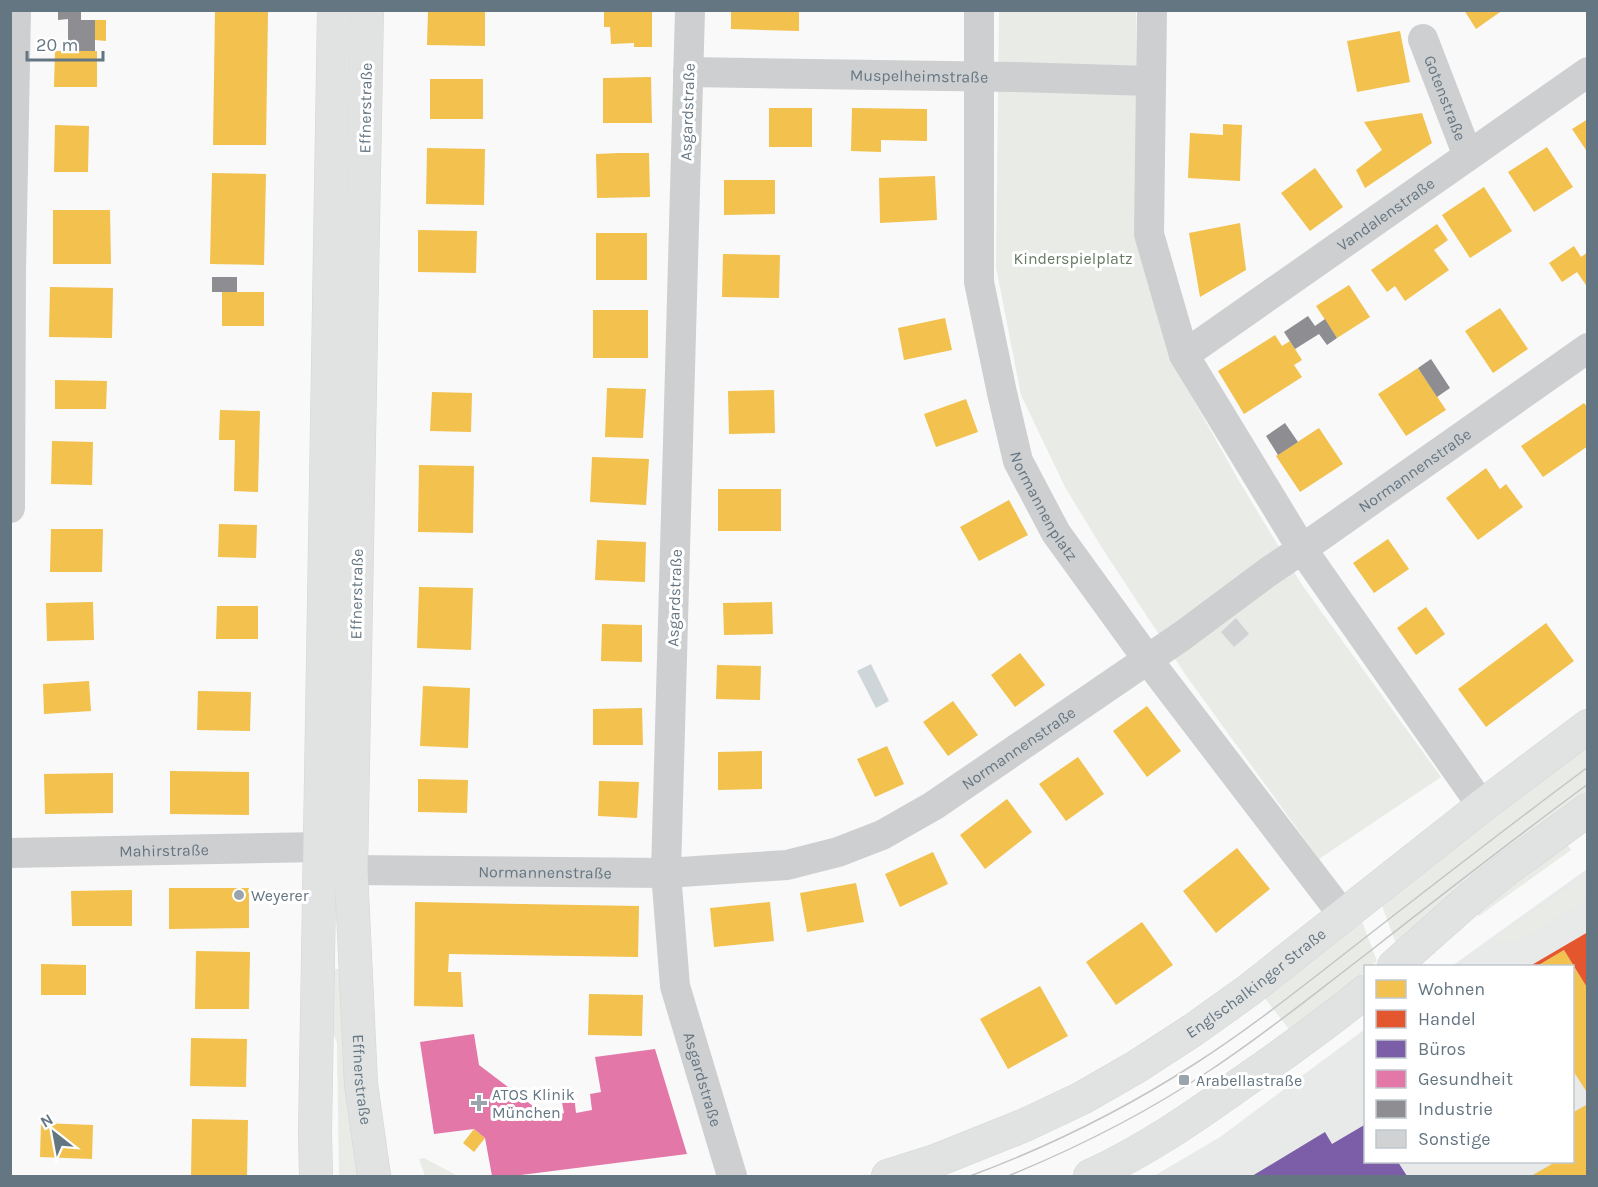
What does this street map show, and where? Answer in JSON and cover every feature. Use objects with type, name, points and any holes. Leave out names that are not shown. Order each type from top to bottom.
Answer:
[{"type":"main road","name":"Effnerstraße","points":[[316,1176],[319,847],[334,10]]},
{"type":"main road","name":"Effnerstraße","points":[[367,10],[351,870],[361,1084],[374,1176]]},
{"type":"main road","name":"Englschalkinger Straße","points":[[888,1176],[940,1169],[1082,1098],[1136,1067],[1249,990],[1342,915],[1587,726]]},
{"type":"main road","points":[[1395,965],[1473,896],[1587,810]]},
{"type":"main road","points":[[1090,1176],[1119,1163],[1174,1130],[1292,1048],[1364,992]]},
{"type":"street","points":[[10,508],[11,271],[16,10]]},
{"type":"street","name":"Asgardstraße","points":[[690,10],[666,873],[675,986],[732,1176]]},
{"type":"street","name":"Normannenplatz","points":[[979,10],[980,282],[1018,461],[1056,533],[1148,660],[1342,915]]},
{"type":"street","points":[[1152,10],[1149,234],[1184,355],[1302,549],[1482,806]]},
{"type":"street","name":"Gotenstraße","points":[[1423,39],[1468,156]]},
{"type":"street","name":"Muspelheimstraße","points":[[688,72],[1150,81]]},
{"type":"street","name":"Vandalenstraße","points":[[1184,355],[1587,72]]},
{"type":"street","name":"Normannenstraße","points":[[351,870],[666,873],[787,865],[838,852],[882,835],[933,806],[1148,660],[1268,572],[1587,348]]},
{"type":"street","name":"Mahirstraße","points":[[10,853],[319,847]]},
{"type":"shaded area","points":[[871,664],[889,701],[876,708],[857,671]]},
{"type":"shaded area","points":[[1587,869],[1587,1176],[1154,1176],[1220,1137],[1364,1030],[1364,1163],[1574,1163],[1574,965],[1453,965]]},
{"type":"green space","name":"Kinderspielplatz","points":[[999,11],[1136,11],[1136,237],[1170,358],[1239,481],[1302,585],[1441,777],[1319,859],[1185,674],[1102,548],[1065,487],[1021,395],[996,267]]},
{"type":"green space","points":[[1587,742],[1587,792],[1528,835],[1397,947],[1380,900]]},
{"type":"green space","points":[[1567,844],[1571,850],[1479,916],[1475,910]]},
{"type":"green space","points":[[1587,876],[1587,900],[1522,939],[1510,943],[1490,940]]},
{"type":"green space","points":[[1360,916],[1377,961],[1372,965],[1364,965],[1364,972],[1292,1033],[1263,996]]},
{"type":"green space","points":[[329,969],[340,969],[361,1176],[339,1176],[337,1043],[328,1019]]},
{"type":"green space","points":[[424,1158],[458,1176],[425,1176],[419,1159]]},
{"type":"building: Wohnen","points":[[215,10],[268,10],[266,145],[213,145]]},
{"type":"building: Wohnen","points":[[428,10],[485,10],[485,46],[427,45]]},
{"type":"building: Wohnen","points":[[604,10],[652,10],[652,47],[634,47],[634,43],[611,44],[610,27],[604,27]]},
{"type":"building: Wohnen","points":[[731,10],[799,10],[799,31],[731,29]]},
{"type":"building: Wohnen","points":[[1464,10],[1503,10],[1476,29]]},
{"type":"building: Wohnen","points":[[95,20],[106,20],[106,41],[95,40]]},
{"type":"building: Wohnen","points":[[1400,31],[1410,82],[1357,92],[1347,41]]},
{"type":"building: Wohnen","points":[[55,51],[97,51],[97,87],[54,87]]},
{"type":"building: Wohnen","points":[[651,77],[652,123],[603,123],[603,78]]},
{"type":"building: Wohnen","points":[[430,79],[483,79],[483,119],[430,119]]},
{"type":"building: Wohnen","points":[[769,108],[812,108],[812,147],[769,147]]},
{"type":"building: Wohnen","points":[[852,108],[927,109],[927,141],[881,140],[881,152],[851,151]]},
{"type":"building: Wohnen","points":[[1422,113],[1432,143],[1365,188],[1356,170],[1382,150],[1364,122]]},
{"type":"building: Wohnen","points":[[1588,119],[1588,153],[1572,129]]},
{"type":"building: Wohnen","points":[[1223,124],[1242,125],[1240,181],[1188,178],[1190,133],[1223,135]]},
{"type":"building: Wohnen","points":[[55,125],[89,126],[88,172],[54,172]]},
{"type":"building: Wohnen","points":[[1547,147],[1573,187],[1534,212],[1508,172]]},
{"type":"building: Wohnen","points":[[427,148],[485,149],[484,205],[426,204]]},
{"type":"building: Wohnen","points":[[649,153],[650,197],[597,198],[596,154]]},
{"type":"building: Wohnen","points":[[1315,168],[1343,207],[1310,231],[1281,193]]},
{"type":"building: Wohnen","points":[[212,173],[266,174],[264,265],[210,264]]},
{"type":"building: Wohnen","points":[[935,176],[937,220],[880,223],[879,178]]},
{"type":"building: Wohnen","points":[[724,180],[775,180],[775,214],[724,215]]},
{"type":"building: Wohnen","points":[[1484,187],[1512,231],[1470,258],[1442,215]]},
{"type":"building: Wohnen","points":[[53,210],[110,210],[111,264],[53,264]]},
{"type":"building: Wohnen","points":[[1240,223],[1246,270],[1200,297],[1189,233]]},
{"type":"building: Wohnen","points":[[1437,224],[1448,240],[1434,250],[1449,270],[1405,301],[1395,286],[1387,292],[1371,270]]},
{"type":"building: Wohnen","points":[[418,230],[477,231],[476,273],[418,272]]},
{"type":"building: Wohnen","points":[[596,233],[647,233],[647,280],[596,280]]},
{"type":"building: Wohnen","points":[[1574,246],[1581,257],[1588,252],[1588,288],[1577,272],[1562,282],[1549,263]]},
{"type":"building: Wohnen","points":[[723,254],[780,255],[779,298],[722,297]]},
{"type":"building: Wohnen","points":[[1349,285],[1370,317],[1337,338],[1316,306]]},
{"type":"building: Wohnen","points":[[50,287],[113,288],[112,338],[49,337]]},
{"type":"building: Wohnen","points":[[222,292],[264,292],[264,326],[222,326]]},
{"type":"building: Wohnen","points":[[1500,308],[1528,349],[1493,373],[1465,331]]},
{"type":"building: Wohnen","points":[[593,310],[648,310],[648,358],[593,358]]},
{"type":"building: Wohnen","points":[[945,318],[952,350],[904,360],[898,328]]},
{"type":"building: Wohnen","points":[[1275,335],[1282,346],[1290,341],[1302,360],[1294,365],[1302,377],[1244,414],[1218,371]]},
{"type":"building: Wohnen","points":[[1418,368],[1446,410],[1406,436],[1378,394]]},
{"type":"building: Wohnen","points":[[55,380],[107,381],[106,409],[55,409]]},
{"type":"building: Wohnen","points":[[607,388],[646,389],[643,438],[605,437]]},
{"type":"building: Wohnen","points":[[774,390],[775,433],[729,434],[728,391]]},
{"type":"building: Wohnen","points":[[432,392],[472,393],[471,432],[430,431]]},
{"type":"building: Wohnen","points":[[966,399],[978,432],[936,447],[924,414]]},
{"type":"building: Wohnen","points":[[1584,403],[1588,408],[1588,446],[1543,477],[1521,446]]},
{"type":"building: Wohnen","points":[[220,410],[260,411],[258,492],[234,491],[235,440],[219,440]]},
{"type":"building: Wohnen","points":[[1319,428],[1343,464],[1300,492],[1276,456]]},
{"type":"building: Wohnen","points":[[52,441],[93,442],[92,485],[51,484]]},
{"type":"building: Wohnen","points":[[592,457],[649,459],[646,505],[590,502]]},
{"type":"building: Wohnen","points":[[419,465],[474,466],[473,533],[418,532]]},
{"type":"building: Wohnen","points":[[1486,468],[1500,489],[1506,484],[1523,507],[1478,540],[1446,498]]},
{"type":"building: Wohnen","points":[[718,489],[781,489],[781,531],[718,531]]},
{"type":"building: Wohnen","points":[[1009,500],[1028,535],[979,561],[960,527]]},
{"type":"building: Wohnen","points":[[219,524],[257,525],[256,558],[218,557]]},
{"type":"building: Wohnen","points":[[51,529],[103,529],[102,572],[50,572]]},
{"type":"building: Wohnen","points":[[1388,539],[1409,569],[1374,593],[1353,563]]},
{"type":"building: Wohnen","points":[[597,540],[646,542],[645,582],[595,580]]},
{"type":"building: Wohnen","points":[[419,587],[473,588],[471,650],[417,648]]},
{"type":"building: Wohnen","points":[[93,602],[94,640],[47,641],[46,603]]},
{"type":"building: Wohnen","points":[[772,602],[773,634],[724,635],[723,603]]},
{"type":"building: Wohnen","points":[[217,606],[258,606],[258,639],[216,639]]},
{"type":"building: Wohnen","points":[[1426,607],[1445,634],[1416,655],[1397,628]]},
{"type":"building: Wohnen","points":[[1546,623],[1574,661],[1486,727],[1458,689]]},
{"type":"building: Wohnen","points":[[602,624],[642,625],[642,662],[601,661]]},
{"type":"building: Wohnen","points":[[1020,653],[1045,685],[1015,707],[991,675]]},
{"type":"building: Wohnen","points":[[717,665],[761,666],[760,700],[716,699]]},
{"type":"building: Wohnen","points":[[89,681],[91,711],[44,714],[43,684]]},
{"type":"building: Wohnen","points":[[423,686],[470,688],[468,748],[420,746]]},
{"type":"building: Wohnen","points":[[198,691],[251,692],[250,731],[197,730]]},
{"type":"building: Wohnen","points":[[953,701],[978,735],[948,756],[923,722]]},
{"type":"building: Wohnen","points":[[1147,706],[1181,751],[1147,777],[1113,731]]},
{"type":"building: Wohnen","points":[[642,708],[643,745],[593,745],[593,709]]},
{"type":"building: Wohnen","points":[[887,746],[904,784],[875,797],[857,759]]},
{"type":"building: Wohnen","points":[[762,751],[762,789],[718,790],[718,752]]},
{"type":"building: Wohnen","points":[[1078,757],[1104,794],[1066,821],[1039,784]]},
{"type":"building: Wohnen","points":[[170,771],[249,772],[249,815],[170,814]]},
{"type":"building: Wohnen","points":[[113,773],[113,813],[45,814],[44,774]]},
{"type":"building: Wohnen","points":[[418,779],[468,780],[467,813],[418,812]]},
{"type":"building: Wohnen","points":[[599,781],[639,782],[637,818],[598,816]]},
{"type":"building: Wohnen","points":[[1007,799],[1032,832],[985,869],[960,835]]},
{"type":"building: Wohnen","points":[[1237,848],[1270,889],[1216,933],[1183,891]]},
{"type":"building: Wohnen","points":[[933,852],[948,884],[900,907],[885,874]]},
{"type":"building: Wohnen","points":[[856,883],[864,922],[807,932],[800,893]]},
{"type":"building: Wohnen","points":[[169,888],[249,888],[249,928],[169,929]]},
{"type":"building: Wohnen","points":[[132,890],[132,926],[72,926],[71,891]]},
{"type":"building: Wohnen","points":[[415,902],[639,906],[638,957],[449,954],[448,972],[461,972],[463,1007],[414,1006]]},
{"type":"building: Wohnen","points":[[770,902],[774,941],[714,947],[710,908]]},
{"type":"building: Wohnen","points":[[1142,922],[1173,965],[1116,1005],[1086,962]]},
{"type":"building: Wohnen","points":[[1564,950],[1573,965],[1539,965]]},
{"type":"building: Wohnen","points":[[196,951],[250,952],[249,1009],[195,1009]]},
{"type":"building: Wohnen","points":[[41,964],[86,965],[86,995],[41,995]]},
{"type":"building: Wohnen","points":[[1574,966],[1588,989],[1588,1094],[1574,1072]]},
{"type":"building: Wohnen","points":[[1040,986],[1068,1036],[1008,1069],[980,1019]]},
{"type":"building: Wohnen","points":[[589,994],[643,995],[642,1036],[588,1035]]},
{"type":"building: Wohnen","points":[[191,1038],[247,1039],[246,1087],[190,1086]]},
{"type":"building: Wohnen","points":[[1588,1104],[1588,1176],[1531,1176],[1552,1163],[1574,1163],[1574,1112]]},
{"type":"building: Wohnen","points":[[192,1119],[248,1120],[247,1176],[191,1176]]},
{"type":"building: Wohnen","points":[[41,1123],[93,1125],[92,1159],[40,1157]]},
{"type":"building: Wohnen","points":[[474,1129],[485,1138],[474,1152],[463,1143]]},
{"type":"building: Handel","points":[[1588,932],[1588,989],[1564,950],[1539,965],[1532,965]]},
{"type":"building: Büros","points":[[1364,1125],[1364,1163],[1399,1163],[1407,1176],[1252,1176],[1325,1132],[1332,1144]]},
{"type":"building: Gesundheit","name":"ATOS Klinik München","points":[[474,1034],[479,1065],[546,1116],[564,1113],[561,1097],[574,1095],[576,1113],[592,1110],[590,1094],[601,1092],[595,1057],[655,1049],[687,1154],[513,1176],[492,1176],[485,1138],[474,1129],[434,1134],[420,1042]]},
{"type":"building: Industrie","points":[[58,10],[81,10],[81,20],[95,20],[95,51],[68,51],[68,19],[58,20]]},
{"type":"building: Industrie","points":[[212,277],[237,277],[237,292],[212,292]]},
{"type":"building: Industrie","points":[[1308,316],[1315,326],[1325,319],[1337,338],[1327,345],[1319,334],[1295,349],[1284,332]]},
{"type":"building: Industrie","points":[[1431,359],[1450,388],[1437,397],[1418,368]]},
{"type":"building: Industrie","points":[[1285,423],[1298,442],[1278,455],[1266,436]]},
{"type":"building: Sonstige","points":[[1236,618],[1249,634],[1234,647],[1221,632]]},
{"type":"tram line","points":[[970,1176],[1028,1153],[1084,1126],[1167,1082],[1214,1051],[1277,1006],[1588,767]]},
{"type":"tram line","points":[[1008,1176],[1113,1128],[1212,1069],[1289,1014],[1588,784]]},
{"type":"place","name":"Weyerer","points":[[239,895]]},
{"type":"place","name":"Arabellastraße","points":[[1184,1080]]},
{"type":"place","name":"ATOS Klinik München","points":[[479,1103]]}]
